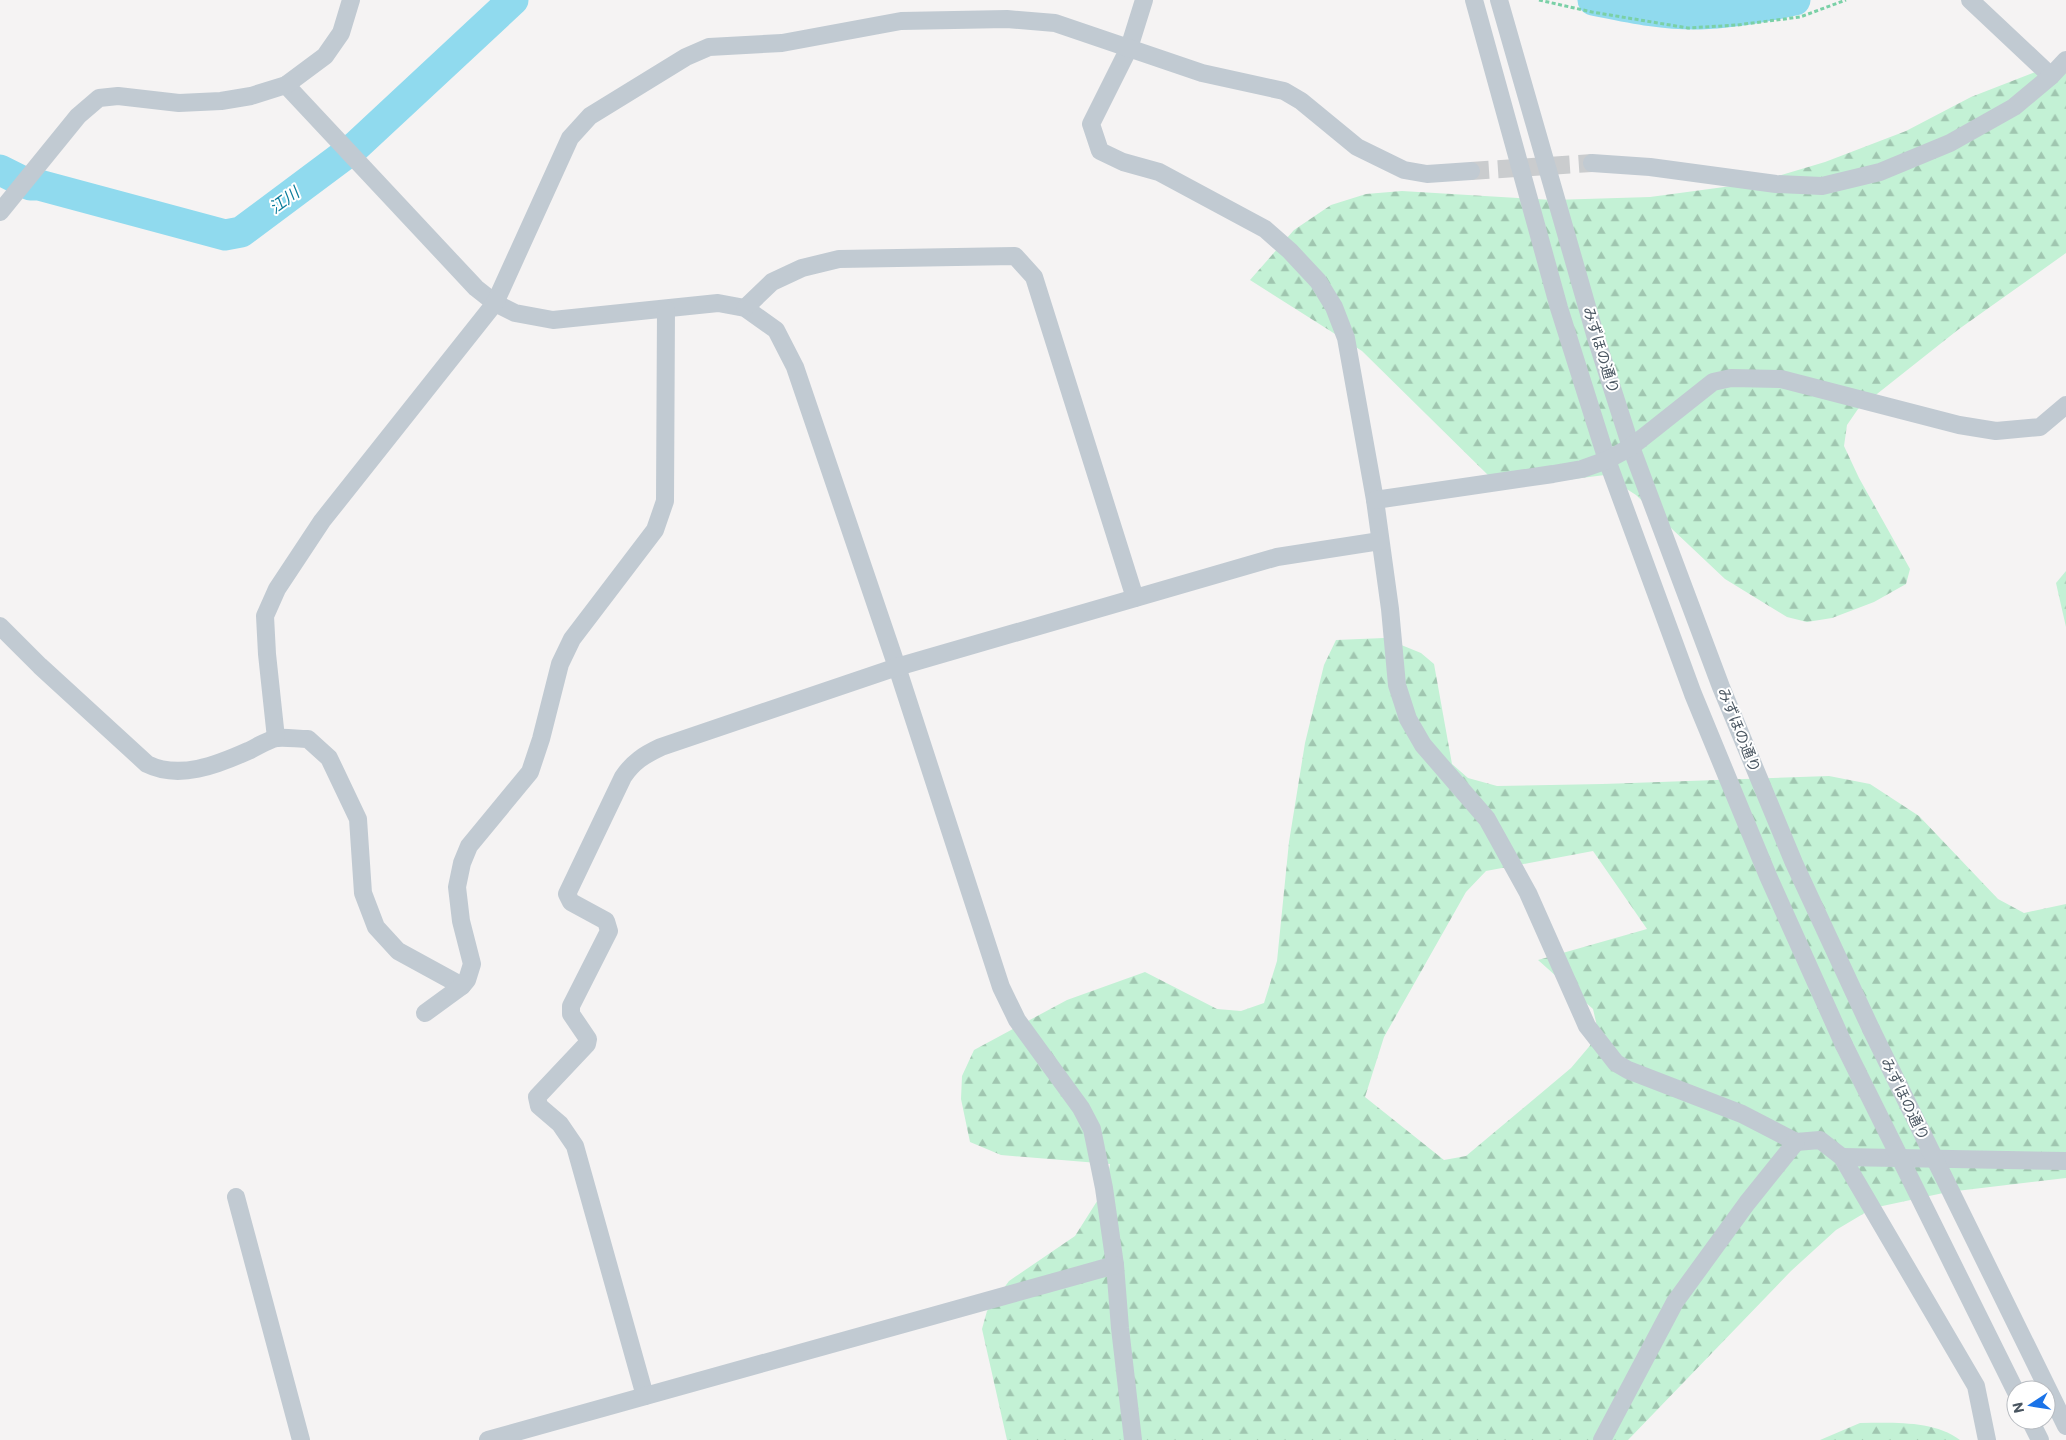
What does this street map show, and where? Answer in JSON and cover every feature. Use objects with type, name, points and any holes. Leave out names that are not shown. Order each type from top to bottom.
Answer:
[{"type":"street","points":[[0,212],[78,116],[99,98],[118,96],[179,103],[221,101],[251,96],[286,84],[325,56],[341,33],[351,0]]},
{"type":"street","points":[[1144,0],[1129,48],[1091,124],[1100,151],[1123,162],[1159,172],[1265,229],[1290,251],[1318,281],[1334,307],[1346,338],[1375,500],[1390,609],[1397,685],[1408,719],[1423,745],[1487,819],[1528,893],[1587,1026],[1616,1063],[1628,1070],[1742,1114],[1796,1142],[1820,1140],[1842,1157],[1976,1386],[1987,1440]]},
{"type":"street","points":[[1970,0],[2051,76]]},
{"type":"street","name":"みずほの通り","points":[[1500,4],[1596,338],[1631,447],[1724,696],[1794,863],[1871,1028],[2066,1426]]},
{"type":"street","name":"みずほの通り","points":[[1476,6],[1559,308],[1607,460],[1693,694],[1768,876],[1844,1045],[2010,1380]]},
{"type":"street","points":[[276,738],[267,654],[266,616],[277,589],[322,521],[495,303],[570,138],[590,116],[686,57],[709,47],[782,43],[900,21],[1007,19],[1055,23],[1202,73],[1284,91],[1301,101],[1357,147],[1404,170],[1427,174],[1471,171]]},
{"type":"street","points":[[1592,163],[1650,166],[1776,184],[1822,186],[1880,172],[1950,143],[2014,106],[2051,76],[2066,60]]},
{"type":"street","points":[[286,84],[476,288],[495,303],[515,313],[553,320],[718,303],[745,308],[776,330],[795,367],[897,667],[1001,987],[1017,1020],[1081,1108],[1092,1129],[1104,1188],[1115,1265],[1120,1328],[1134,1440]]},
{"type":"street","points":[[745,308],[772,282],[802,268],[839,259],[1015,256],[1034,277],[1135,598]]},
{"type":"street","points":[[425,1013],[462,986],[467,980],[472,964],[461,921],[457,887],[462,862],[469,846],[530,772],[560,664],[572,639],[655,530],[665,501],[666,309]]},
{"type":"street","points":[[1375,500],[1553,474],[1607,460],[1631,447],[1713,382],[1731,378],[1781,379],[1959,425],[1996,431],[2040,427],[2066,406]]},
{"type":"street","points":[[645,1396],[575,1146],[560,1124],[539,1106],[537,1097],[587,1044],[588,1039],[570,1014],[571,1006],[609,931],[606,921],[571,902],[567,894],[623,777],[631,765],[643,756],[661,747],[897,667],[1278,557],[1380,541]]},
{"type":"street","points":[[0,626],[61,686],[147,764],[158,769],[172,772],[189,770],[230,759],[276,738],[308,739],[329,758],[358,819],[363,893],[376,927],[398,951],[462,986]]},
{"type":"street","points":[[1602,1440],[1675,1302],[1747,1203],[1796,1142]]},
{"type":"street","points":[[1842,1157],[2066,1161]]},
{"type":"street","points":[[236,1197],[301,1440]]},
{"type":"street","points":[[488,1440],[1115,1265]]},
{"type":"path","points":[[1539,0],[1592,12],[1688,28],[1736,25],[1800,17],[1846,0]]},
{"type":"green space","points":[[2066,60],[2066,253],[1959,329],[1858,409],[1847,425],[1844,446],[1859,478],[1910,569],[1906,584],[1874,602],[1832,618],[1807,622],[1787,617],[1725,579],[1636,495],[1605,475],[1509,487],[1490,477],[1362,351],[1250,280],[1294,230],[1331,205],[1366,194],[1402,191],[1552,200],[1650,197],[1754,183],[1825,162],[1906,131],[1971,97]]},
{"type":"green space","points":[[2066,571],[2066,627],[2056,583]]},
{"type":"green space","points":[[1384,638],[1421,653],[1434,664],[1452,764],[1468,778],[1497,786],[1829,776],[1870,784],[1919,816],[1998,899],[2024,913],[2066,904],[2066,1178],[1948,1192],[1873,1208],[1836,1230],[1791,1271],[1628,1440],[1007,1440],[982,1329],[987,1311],[1009,1281],[1075,1236],[1106,1187],[1110,1164],[1001,1155],[970,1142],[961,1099],[962,1076],[974,1050],[1067,1000],[1145,972],[1217,1009],[1241,1011],[1264,1003],[1277,961],[1289,842],[1305,743],[1324,665],[1336,640]],"holes":[[[1593,851],[1647,929],[1538,960],[1593,1009],[1599,1035],[1571,1068],[1466,1156],[1444,1160],[1365,1097],[1384,1037],[1466,892],[1486,871]]]},
{"type":"green space","points":[[1860,1423],[1899,1423],[1925,1426],[1937,1429],[1960,1440],[1820,1440]]},
{"type":"waterway","name":"江川","points":[[0,170],[30,185],[39,185],[225,235],[241,232],[355,147],[513,0]]},
{"type":"waterway","name":"江川","points":[[1593,0],[1633,8],[1687,14],[1748,9],[1795,0]]},
{"type":"tunnel","points":[[1471,171],[1592,163]]}]
